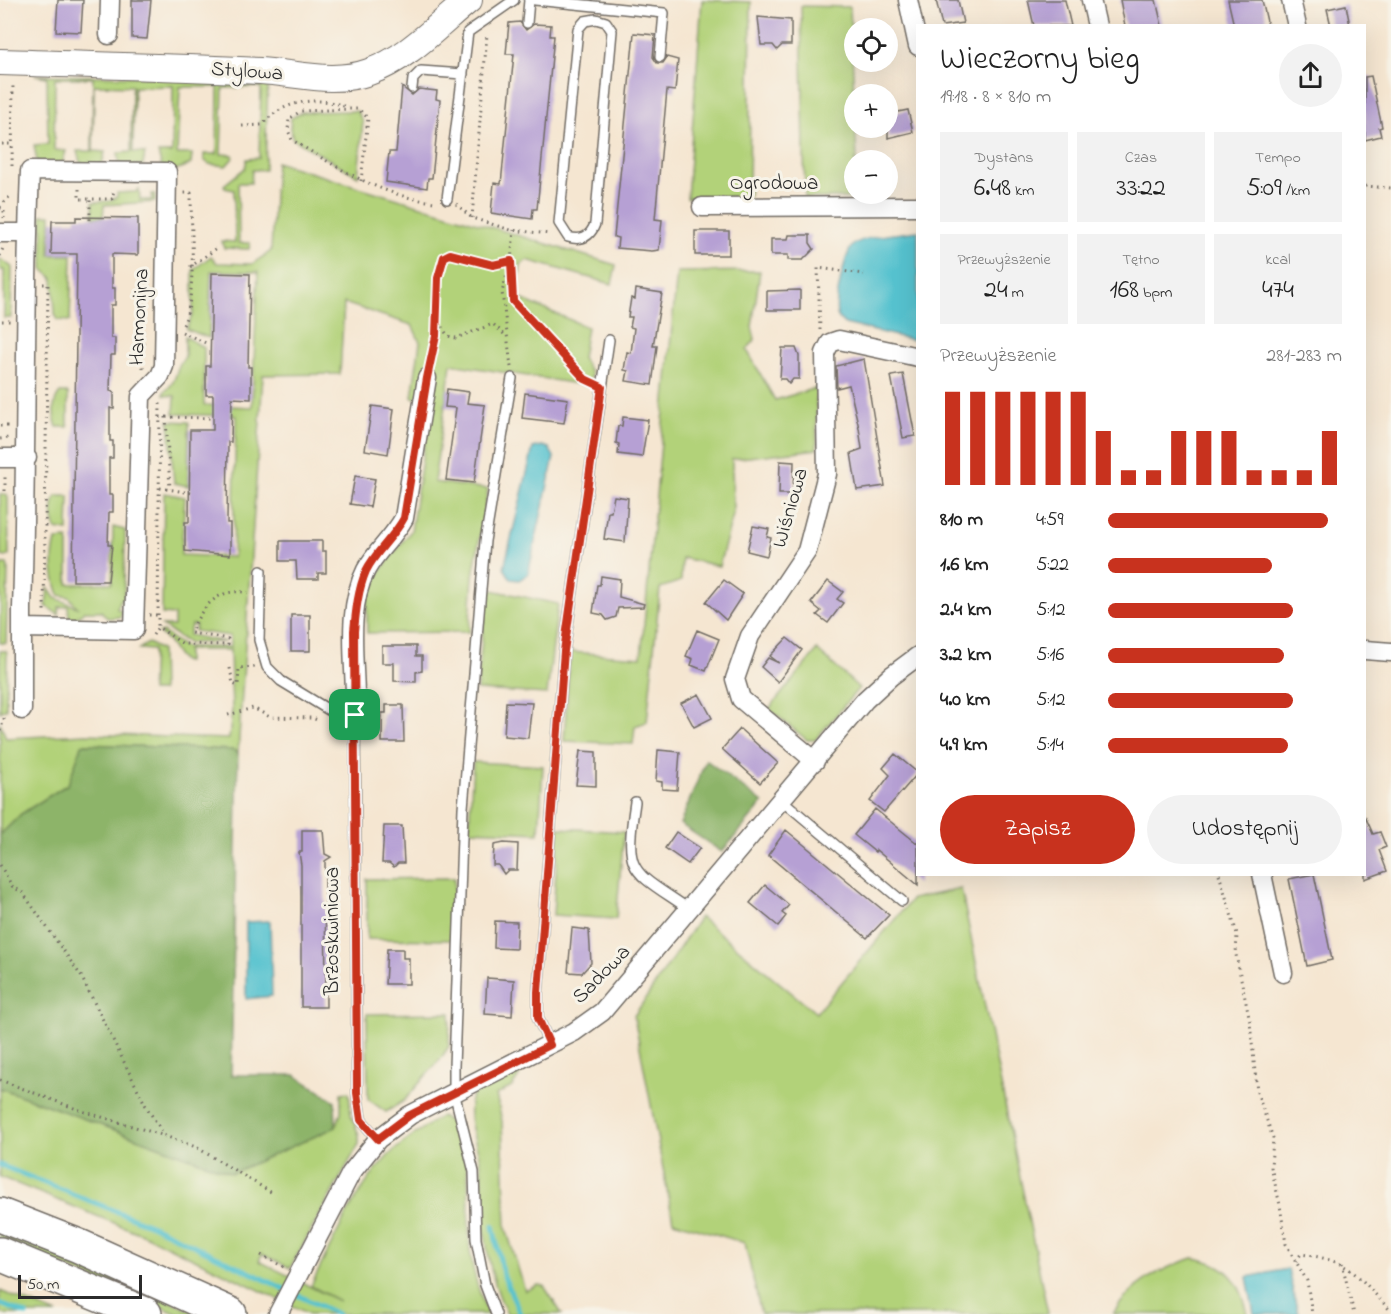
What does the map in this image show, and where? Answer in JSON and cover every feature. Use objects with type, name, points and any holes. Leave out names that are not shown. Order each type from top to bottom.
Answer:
[{"type":"highway","points":[[0,1215],[142,1273],[230,1314]]},
{"type":"highway","points":[[0,1254],[146,1314]]},
{"type":"street","points":[[109,35],[110,0]]},
{"type":"street","name":"Stylowa","points":[[3,71],[273,72],[322,79],[346,78],[369,72],[390,62],[468,0]]},
{"type":"street","points":[[908,0],[916,37]]},
{"type":"street","points":[[1091,0],[1097,24]]},
{"type":"street","points":[[1292,0],[1298,24]]},
{"type":"street","name":"Harmonijna","points":[[21,173],[167,172],[164,366],[160,376],[141,396],[134,622]]},
{"type":"street","points":[[14,712],[22,628],[27,458],[28,233],[21,173]]},
{"type":"street","name":"Ogrodowa","points":[[702,207],[916,206]]},
{"type":"street","points":[[0,233],[28,233]]},
{"type":"street","points":[[830,343],[839,340],[916,357]]},
{"type":"street","name":"Wiśniowa","points":[[815,761],[741,699],[735,679],[750,636],[807,551],[827,474],[825,353],[830,343]]},
{"type":"street","name":"Brzoskwiniowa","points":[[355,715],[354,631],[357,597],[367,569],[396,533],[404,518],[427,378]]},
{"type":"street","points":[[0,458],[27,458]]},
{"type":"street","points":[[22,628],[134,622]]},
{"type":"street","points":[[1366,650],[1391,652]]},
{"type":"street","name":"Sadowa","points":[[278,1314],[291,1274],[351,1173],[378,1139],[410,1115],[550,1045],[574,1032],[602,1012],[865,700],[916,657]]},
{"type":"street","points":[[1262,876],[1283,973]]},
{"type":"lane","points":[[447,201],[468,32],[514,0]]},
{"type":"lane","points":[[527,23],[529,0]]},
{"type":"lane","points":[[536,0],[599,3],[664,13],[660,57]]},
{"type":"lane","points":[[596,19],[599,3]]},
{"type":"lane","points":[[596,19],[606,22],[612,31],[595,224],[592,232],[576,240],[568,237],[562,231],[559,223],[578,29],[585,21],[596,19]]},
{"type":"lane","points":[[412,88],[413,79],[421,71],[463,74]]},
{"type":"lane","points":[[550,1045],[538,1018],[538,992],[564,651],[609,340]]},
{"type":"lane","points":[[496,1314],[484,1285],[476,1239],[474,1172],[454,1092],[464,796],[485,541],[512,378]]},
{"type":"lane","points":[[261,571],[259,640],[267,667],[281,681],[337,715],[355,715]]},
{"type":"lane","name":"Brzoskwiniowa","points":[[355,715],[357,1093],[361,1120],[378,1139]]},
{"type":"lane","points":[[782,800],[902,901]]},
{"type":"lane","points":[[635,802],[629,842],[632,866],[642,876],[690,910]]},
{"type":"path","points":[[472,218],[487,30]]},
{"type":"path","points":[[3,71],[13,79],[13,144],[21,173]]},
{"type":"path","points":[[242,126],[262,125],[278,109],[296,103],[340,104],[349,109]]},
{"type":"path","points":[[361,181],[368,118],[358,109],[301,111],[289,119],[288,130],[292,140],[361,181],[416,200],[436,202]]},
{"type":"path","points":[[2,144],[13,144]]},
{"type":"path","points":[[12,184],[12,203]]},
{"type":"path","points":[[1366,186],[1391,188]]},
{"type":"path","points":[[69,189],[79,189],[79,199],[112,199],[114,190]]},
{"type":"path","points":[[103,190],[124,190]]},
{"type":"path","points":[[0,207],[12,194]]},
{"type":"path","points":[[90,199],[90,220]]},
{"type":"path","points":[[447,201],[458,204],[472,218],[514,230],[555,235],[553,228]]},
{"type":"path","points":[[514,230],[511,261],[513,301],[585,379],[602,387]]},
{"type":"path","points":[[190,267],[218,248]]},
{"type":"path","points":[[427,378],[436,336],[438,278],[444,257],[450,254],[493,265],[511,261]]},
{"type":"path","points":[[511,261],[502,291],[512,378]]},
{"type":"path","points":[[142,376],[144,272],[151,263]]},
{"type":"path","points":[[830,343],[819,329],[818,268],[864,274]]},
{"type":"path","points":[[34,284],[48,284],[44,628]]},
{"type":"path","points":[[435,316],[448,336],[456,338],[493,324],[507,337]]},
{"type":"path","points":[[182,332],[208,344]]},
{"type":"path","points":[[160,417],[213,418]]},
{"type":"path","points":[[166,417],[170,489]]},
{"type":"path","points":[[0,426],[12,426]]},
{"type":"path","points":[[160,489],[192,493]]},
{"type":"path","points":[[158,627],[183,644],[228,645],[228,639],[191,633],[197,615],[212,598],[244,592],[260,596]]},
{"type":"path","points":[[134,622],[158,615],[158,627],[153,635]]},
{"type":"path","points":[[230,668],[233,684],[238,686],[239,668],[267,667]]},
{"type":"path","points":[[228,715],[253,708],[270,717],[312,718],[323,722]]},
{"type":"path","points":[[0,731],[14,712]]},
{"type":"path","points":[[0,865],[12,886],[23,893],[81,976],[147,1108],[165,1136]]},
{"type":"path","points":[[1220,876],[1237,934],[1236,955],[1250,1022],[1257,1092],[1274,1138],[1271,1167],[1286,1244],[1307,1281],[1311,1314]]},
{"type":"path","points":[[0,1080],[82,1111],[196,1147],[274,1194]]},
{"type":"path","points":[[1296,1261],[1301,1254],[1331,1258],[1342,1263],[1391,1311]]},
{"type":"path","points":[[261,1256],[291,1274]]},
{"type":"path","points":[[1342,1263],[1354,1314]]},
{"type":"green space","points":[[702,0],[751,2],[749,197],[687,198]]},
{"type":"green space","points":[[801,6],[850,7],[851,18],[844,18],[844,72],[853,72],[854,84],[844,84],[844,138],[856,138],[857,150],[844,150],[844,198],[805,198]]},
{"type":"green space","points":[[35,75],[223,78],[223,85],[261,86],[262,80],[268,81],[265,170],[252,170],[251,183],[238,183],[239,243],[250,243],[249,249],[224,248],[222,241],[235,242],[234,190],[225,188],[224,185],[245,168],[247,159],[259,158],[261,87],[223,88],[221,154],[233,155],[226,166],[209,164],[204,160],[204,154],[217,154],[218,87],[180,87],[177,154],[192,154],[191,164],[173,171],[162,168],[158,153],[172,153],[173,86],[134,87],[133,152],[145,153],[143,165],[122,166],[118,153],[131,152],[132,86],[94,85],[93,151],[105,152],[102,164],[85,165],[80,162],[77,151],[92,151],[93,78],[55,78],[54,150],[66,151],[62,164],[37,162],[34,145],[48,144],[47,77]]},
{"type":"green space","points":[[357,111],[363,122],[358,176],[293,139],[290,129],[291,118],[302,112]]},
{"type":"green space","points":[[276,162],[616,265],[612,284],[527,260],[521,265],[516,297],[587,327],[582,358],[591,373],[590,386],[451,364],[434,482],[488,489],[473,576],[469,632],[367,633],[367,588],[411,531],[431,402],[412,397],[420,342],[412,325],[344,303],[340,374],[263,375],[238,753],[233,750],[85,744],[68,784],[21,814],[0,835],[0,722],[6,738],[86,734],[229,739],[232,710],[230,650],[187,650],[187,662],[179,658],[168,641],[159,633],[163,632],[184,647],[230,647],[230,636],[194,631],[196,625],[191,625],[189,635],[225,642],[188,643],[162,626],[174,626],[174,615],[162,614],[164,493],[185,497],[181,555],[233,557],[236,416],[174,414],[175,396],[164,395],[164,392],[175,378],[179,365],[185,357],[185,336],[204,348],[204,405],[252,407],[258,272],[211,271],[209,338],[186,329],[193,314],[193,270],[211,256],[217,263],[252,264],[271,251]]},
{"type":"green space","points":[[139,189],[140,200],[152,200],[152,194],[155,194],[155,202],[104,205],[103,217],[93,217],[93,202],[110,201],[117,197],[117,193],[136,192]]},
{"type":"green space","points":[[42,215],[51,215],[50,255],[72,255],[70,321],[58,320],[55,314],[53,278],[43,269]]},
{"type":"green space","points":[[0,259],[12,267],[11,318],[4,318],[4,270],[0,270]]},
{"type":"green space","points":[[760,271],[752,327],[755,339],[747,350],[775,400],[816,388],[817,449],[732,459],[733,515],[719,566],[682,558],[681,581],[660,588],[647,722],[635,726],[633,744],[564,741],[570,652],[641,657],[677,272]]},
{"type":"green space","points":[[60,393],[68,393],[68,427],[57,427],[54,405]]},
{"type":"green space","points":[[169,421],[189,422],[188,486],[174,483]]},
{"type":"green space","points":[[0,494],[7,495],[8,499],[9,555],[6,557],[1,556]]},
{"type":"green space","points":[[56,496],[69,496],[68,531],[56,529],[54,525],[52,512]]},
{"type":"green space","points":[[113,527],[125,530],[124,600],[121,599],[117,609],[123,611],[120,617],[107,618],[101,611],[84,611],[76,618],[69,618],[68,606],[59,607],[59,615],[46,606],[48,588],[55,598],[77,607],[69,597],[59,595],[53,561],[56,540],[68,539],[68,584],[112,583]]},
{"type":"green space","points":[[1,564],[7,564],[8,567],[6,643],[0,643]]},
{"type":"green space","points":[[487,589],[558,604],[547,694],[477,690]]},
{"type":"green space","points":[[148,643],[161,650],[162,691],[151,691],[153,650],[139,649]]},
{"type":"green space","points":[[817,650],[859,688],[815,740],[807,740],[769,709]]},
{"type":"green space","points":[[0,651],[6,651],[7,654],[6,709],[0,712]]},
{"type":"green space","points":[[82,745],[233,750],[238,753],[231,1075],[295,1075],[335,1101],[336,1127],[232,1173],[0,1088],[0,835],[21,814],[68,784]]},
{"type":"green space","points":[[706,760],[763,803],[722,852],[680,824]]},
{"type":"green space","points":[[473,762],[543,766],[539,833],[469,830]]},
{"type":"green space","points":[[559,828],[624,832],[616,919],[553,915]]},
{"type":"green space","points":[[454,878],[453,940],[367,939],[367,879]]},
{"type":"green space","points":[[961,889],[1048,1314],[761,1314],[745,1243],[673,1221],[634,1016],[700,917],[816,1013],[912,899]]},
{"type":"green space","points":[[450,1013],[449,1046],[404,1101],[386,1112],[368,1099],[367,1014]]},
{"type":"green space","points":[[524,1068],[512,1087],[496,1095],[502,1121],[506,1228],[525,1291],[538,1285],[544,1286],[562,1314],[507,1314],[493,1277],[487,1251],[481,1166],[470,1120],[470,1102],[473,1094]]},
{"type":"green space","points":[[0,1088],[232,1173],[336,1127],[341,1112],[341,1093],[349,1092],[351,1115],[359,1135],[359,1144],[290,1268],[262,1254],[259,1261],[339,1301],[311,1286],[345,1218],[365,1184],[389,1155],[441,1116],[455,1126],[463,1144],[468,1174],[470,1251],[477,1283],[488,1314],[309,1314],[149,1237],[0,1177]]},
{"type":"green space","points":[[0,1229],[199,1314],[178,1314],[0,1239]]},
{"type":"green space","points":[[1193,1258],[1215,1264],[1231,1276],[1241,1292],[1248,1314],[1113,1314],[1128,1294],[1147,1279]]},
{"type":"green space","points":[[0,1291],[57,1314],[0,1314]]},
{"type":"water","points":[[916,231],[916,341],[845,324],[839,319],[836,308],[837,300],[850,250],[858,242],[874,237]]},
{"type":"water","points":[[542,446],[549,448],[554,457],[528,574],[519,580],[511,579],[504,568],[533,448]]},
{"type":"water","points":[[270,921],[272,996],[246,999],[246,922]]},
{"type":"water","points":[[1288,1269],[1298,1314],[1254,1314],[1247,1277]]},
{"type":"building","points":[[58,0],[83,0],[81,32],[56,31]]},
{"type":"building","points":[[132,0],[151,0],[147,39],[132,38]]},
{"type":"building","points":[[936,0],[958,0],[963,23],[942,24]]},
{"type":"building","points":[[1028,0],[1065,0],[1071,24],[1034,24]]},
{"type":"building","points":[[1120,0],[1156,0],[1162,24],[1125,24]]},
{"type":"building","points":[[1228,0],[1262,0],[1268,24],[1234,24]]},
{"type":"building","points":[[1346,5],[1350,24],[1331,24],[1327,9]]},
{"type":"building","points":[[758,17],[791,20],[791,45],[782,45],[777,50],[773,45],[761,45]]},
{"type":"building","points":[[520,22],[526,30],[534,24],[551,25],[550,36],[554,36],[537,209],[533,209],[532,219],[491,213],[494,183],[501,184],[514,54],[506,54],[509,23]]},
{"type":"building","points":[[634,33],[655,35],[653,57],[657,63],[663,63],[667,57],[678,60],[675,91],[667,90],[655,219],[662,220],[659,250],[652,251],[617,248],[618,238],[614,237]]},
{"type":"building","points":[[1371,76],[1382,127],[1379,128],[1381,136],[1366,140],[1366,77]]},
{"type":"building","points":[[402,87],[412,95],[419,89],[437,91],[436,99],[440,100],[432,178],[428,178],[427,188],[386,182],[389,152],[396,152]]},
{"type":"building","points":[[908,110],[913,132],[898,136],[898,112]]},
{"type":"building","points":[[76,217],[138,218],[138,255],[112,254],[112,288],[115,288],[115,305],[111,305],[111,338],[115,338],[115,355],[111,355],[110,391],[114,392],[114,409],[110,408],[110,441],[113,441],[113,458],[109,458],[109,495],[113,495],[113,512],[109,512],[108,545],[112,545],[108,581],[73,581],[77,254],[51,254],[52,221],[76,221]]},
{"type":"building","points":[[695,231],[729,231],[729,255],[695,255]]},
{"type":"building","points":[[789,235],[810,235],[810,243],[814,249],[803,260],[788,260],[788,255],[771,255],[771,239],[788,239]]},
{"type":"building","points":[[212,273],[250,274],[248,367],[251,367],[251,399],[232,398],[231,442],[228,442],[227,523],[230,523],[230,555],[185,551],[185,522],[189,522],[190,430],[213,430],[213,395],[206,395],[206,366],[210,366]]},
{"type":"building","points":[[636,289],[662,293],[653,346],[657,346],[652,385],[626,381],[628,371],[624,370],[627,352],[631,353],[634,328],[630,327],[632,317],[628,317],[631,298],[635,299]]},
{"type":"building","points":[[800,290],[800,310],[767,310],[767,291]]},
{"type":"building","points":[[782,348],[796,348],[799,356],[799,379],[793,379],[789,384],[785,379],[780,379]]},
{"type":"building","points":[[864,359],[885,486],[857,490],[851,453],[862,449],[859,428],[849,385],[837,388],[836,366]]},
{"type":"building","points":[[903,374],[915,436],[903,438],[891,376]]},
{"type":"building","points":[[447,389],[469,392],[467,403],[485,405],[474,483],[446,480],[456,408],[445,407]]},
{"type":"building","points":[[525,393],[568,399],[564,423],[522,418]]},
{"type":"building","points":[[372,406],[394,409],[388,454],[365,450]]},
{"type":"building","points":[[623,417],[648,420],[642,457],[618,454],[619,444],[616,443],[618,426],[622,426]]},
{"type":"building","points":[[780,461],[794,462],[793,494],[779,494]]},
{"type":"building","points":[[355,476],[375,479],[370,507],[350,504]]},
{"type":"building","points":[[614,496],[628,498],[625,542],[604,539],[608,512],[611,512]]},
{"type":"building","points":[[753,526],[769,529],[767,537],[771,538],[767,556],[747,551]]},
{"type":"building","points":[[280,541],[322,541],[322,551],[326,551],[326,573],[318,573],[318,579],[297,579],[296,561],[280,561]]},
{"type":"building","points":[[601,576],[620,579],[619,597],[644,604],[643,607],[618,608],[616,617],[607,620],[603,615],[593,613],[597,585],[600,585]]},
{"type":"building","points":[[724,580],[743,594],[726,620],[706,602]]},
{"type":"building","points":[[828,581],[843,592],[837,599],[843,603],[828,623],[817,615],[821,611],[811,603]]},
{"type":"building","points":[[291,615],[310,615],[310,651],[291,651]]},
{"type":"building","points":[[697,630],[719,639],[706,671],[691,665],[693,659],[686,656]]},
{"type":"building","points":[[787,638],[802,650],[778,682],[761,667],[768,658],[779,663],[770,656]]},
{"type":"building","points":[[382,646],[416,646],[416,656],[422,656],[422,671],[416,672],[416,682],[394,681],[394,663],[382,663]]},
{"type":"building","points":[[699,694],[712,718],[694,727],[681,703]]},
{"type":"building","points":[[506,702],[532,703],[528,738],[504,736]]},
{"type":"building","points":[[386,705],[403,705],[404,742],[382,742],[382,713],[386,713]]},
{"type":"building","points":[[740,729],[778,763],[760,783],[722,749]]},
{"type":"building","points":[[658,750],[680,752],[677,790],[662,789],[662,782],[656,781]]},
{"type":"building","points":[[580,751],[596,752],[596,786],[576,785]]},
{"type":"building","points":[[895,754],[916,771],[916,775],[884,812],[870,801],[890,775],[883,768]]},
{"type":"building","points":[[875,809],[916,842],[918,885],[876,850],[875,852],[854,835]]},
{"type":"building","points":[[1366,818],[1373,834],[1380,832],[1386,847],[1379,850],[1387,871],[1365,879]]},
{"type":"building","points":[[384,826],[402,826],[404,863],[398,863],[394,867],[389,863],[382,863]]},
{"type":"building","points":[[302,830],[323,830],[325,854],[331,857],[325,861],[326,1007],[301,1007],[301,865],[299,852],[302,852]]},
{"type":"building","points":[[786,830],[889,915],[867,938],[768,855]]},
{"type":"building","points":[[676,832],[700,848],[688,864],[665,848]]},
{"type":"building","points":[[518,844],[517,870],[508,870],[504,874],[498,865],[493,865],[494,845]]},
{"type":"building","points":[[1314,876],[1332,960],[1307,966],[1289,879]]},
{"type":"building","points":[[765,885],[789,905],[782,913],[786,916],[778,926],[750,903]]},
{"type":"building","points":[[495,921],[517,922],[516,949],[494,948]]},
{"type":"building","points":[[572,928],[589,930],[591,963],[582,973],[568,972]]},
{"type":"building","points":[[387,949],[403,949],[403,958],[409,958],[409,984],[385,984]]},
{"type":"building","points":[[487,978],[514,980],[512,1016],[485,1014]]},
{"type":"waterway","points":[[0,1165],[153,1226],[337,1314]]},
{"type":"waterway","points":[[493,1226],[503,1274],[520,1314]]},
{"type":"waterway","points":[[0,1304],[26,1314]]},
{"type":"route","points":[[450,254],[493,265],[511,261],[513,301],[560,349],[585,379],[602,387],[564,651],[538,992],[538,1018],[550,1045],[410,1115],[378,1139],[361,1120],[357,1093],[355,715],[354,631],[357,597],[367,569],[396,533],[404,518],[436,336],[435,316],[440,266],[444,257],[450,254]]}]
